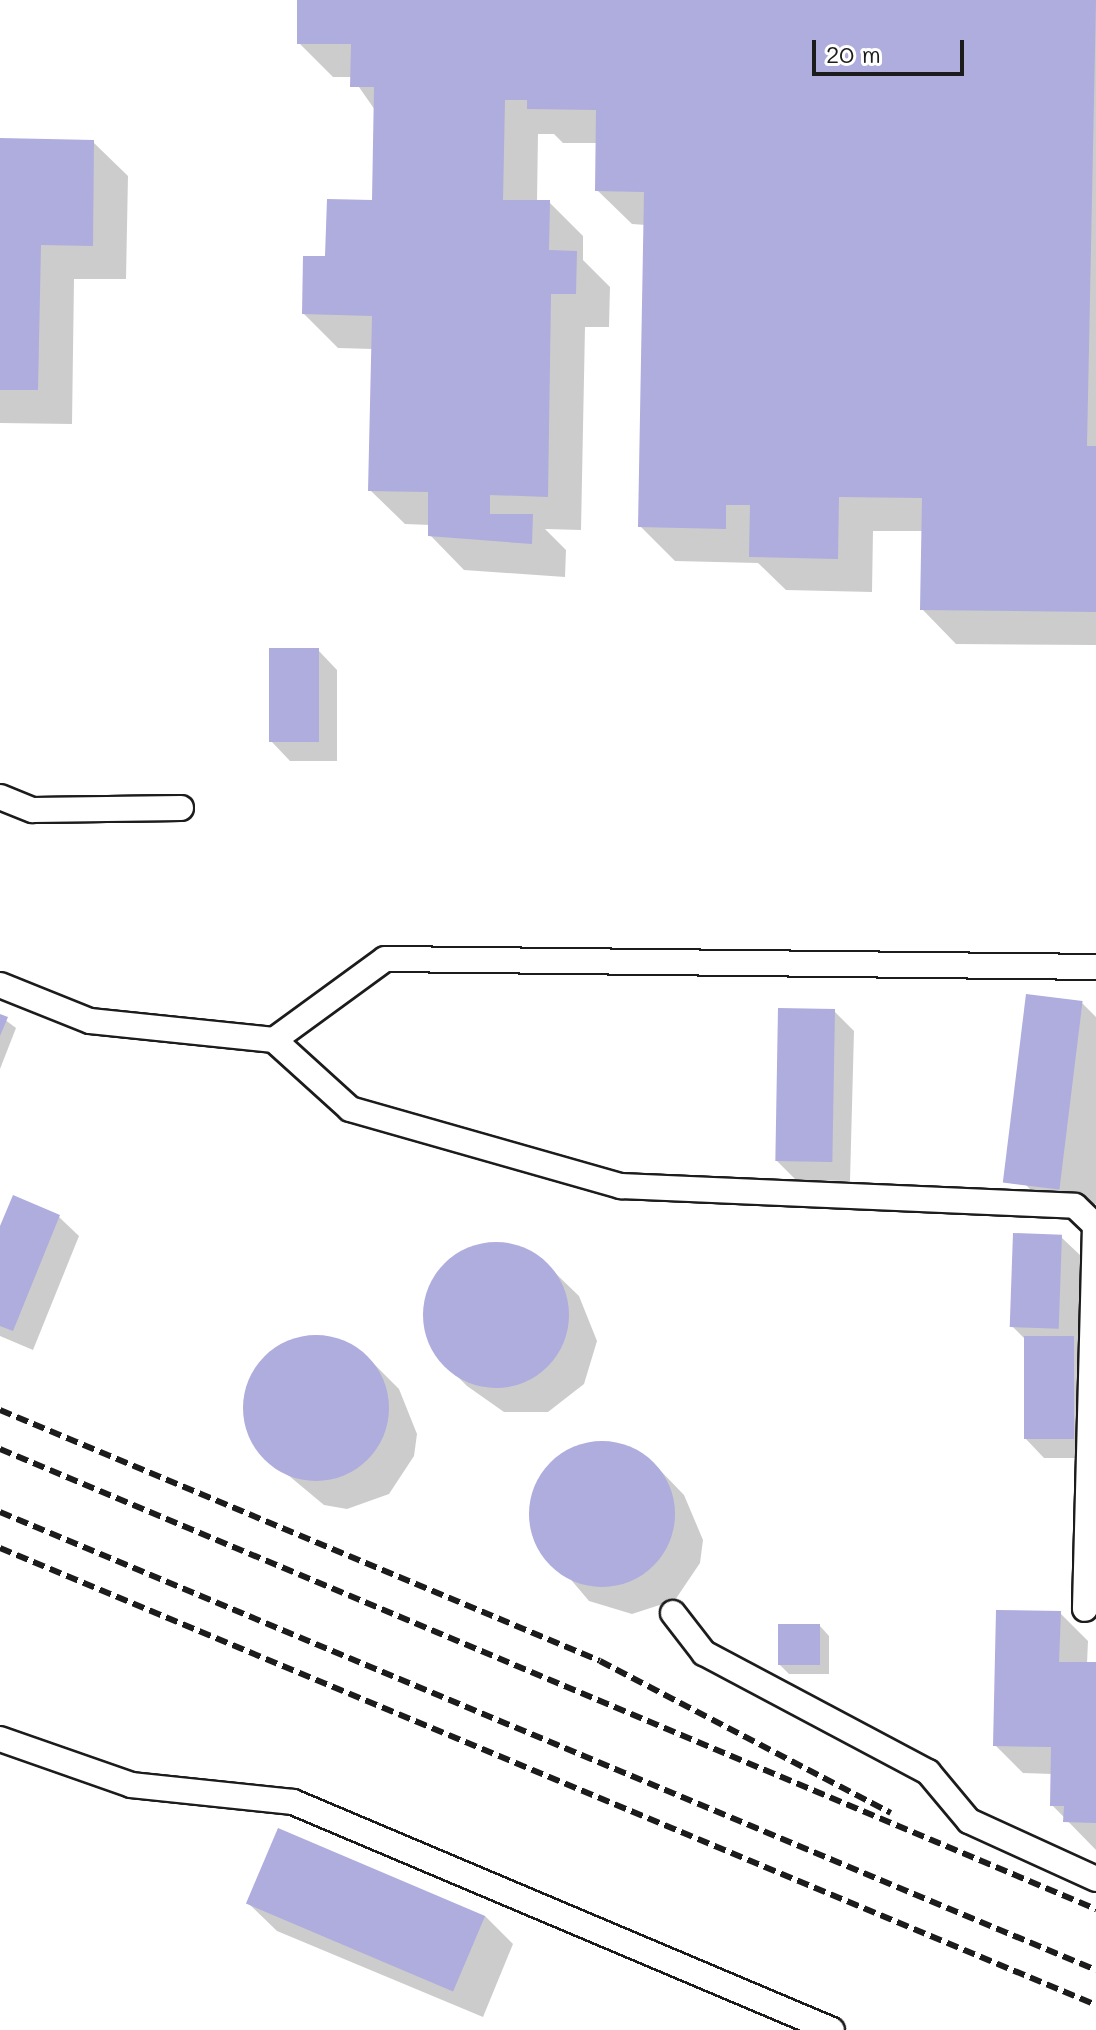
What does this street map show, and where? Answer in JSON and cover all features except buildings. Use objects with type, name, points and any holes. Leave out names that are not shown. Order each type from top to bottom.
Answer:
[{"type":"lane","points":[[0,797],[33,810],[181,808]]},
{"type":"lane","points":[[274,1040],[385,959],[1096,967]]},
{"type":"lane","points":[[0,985],[90,1021],[274,1040],[350,1109],[621,1186],[1075,1206],[1095,1225],[1085,1609]]},
{"type":"lane","points":[[673,1613],[704,1653],[928,1772],[969,1821],[1096,1879]]},
{"type":"lane","points":[[1,1742],[131,1785],[293,1802],[832,2030]]},
{"type":"railway","points":[[0,1410],[600,1661],[891,1813]]},
{"type":"railway","points":[[0,1449],[1096,1909]]},
{"type":"railway","points":[[0,1512],[1096,1970]]},
{"type":"railway","points":[[0,1548],[1096,2005]]}]
